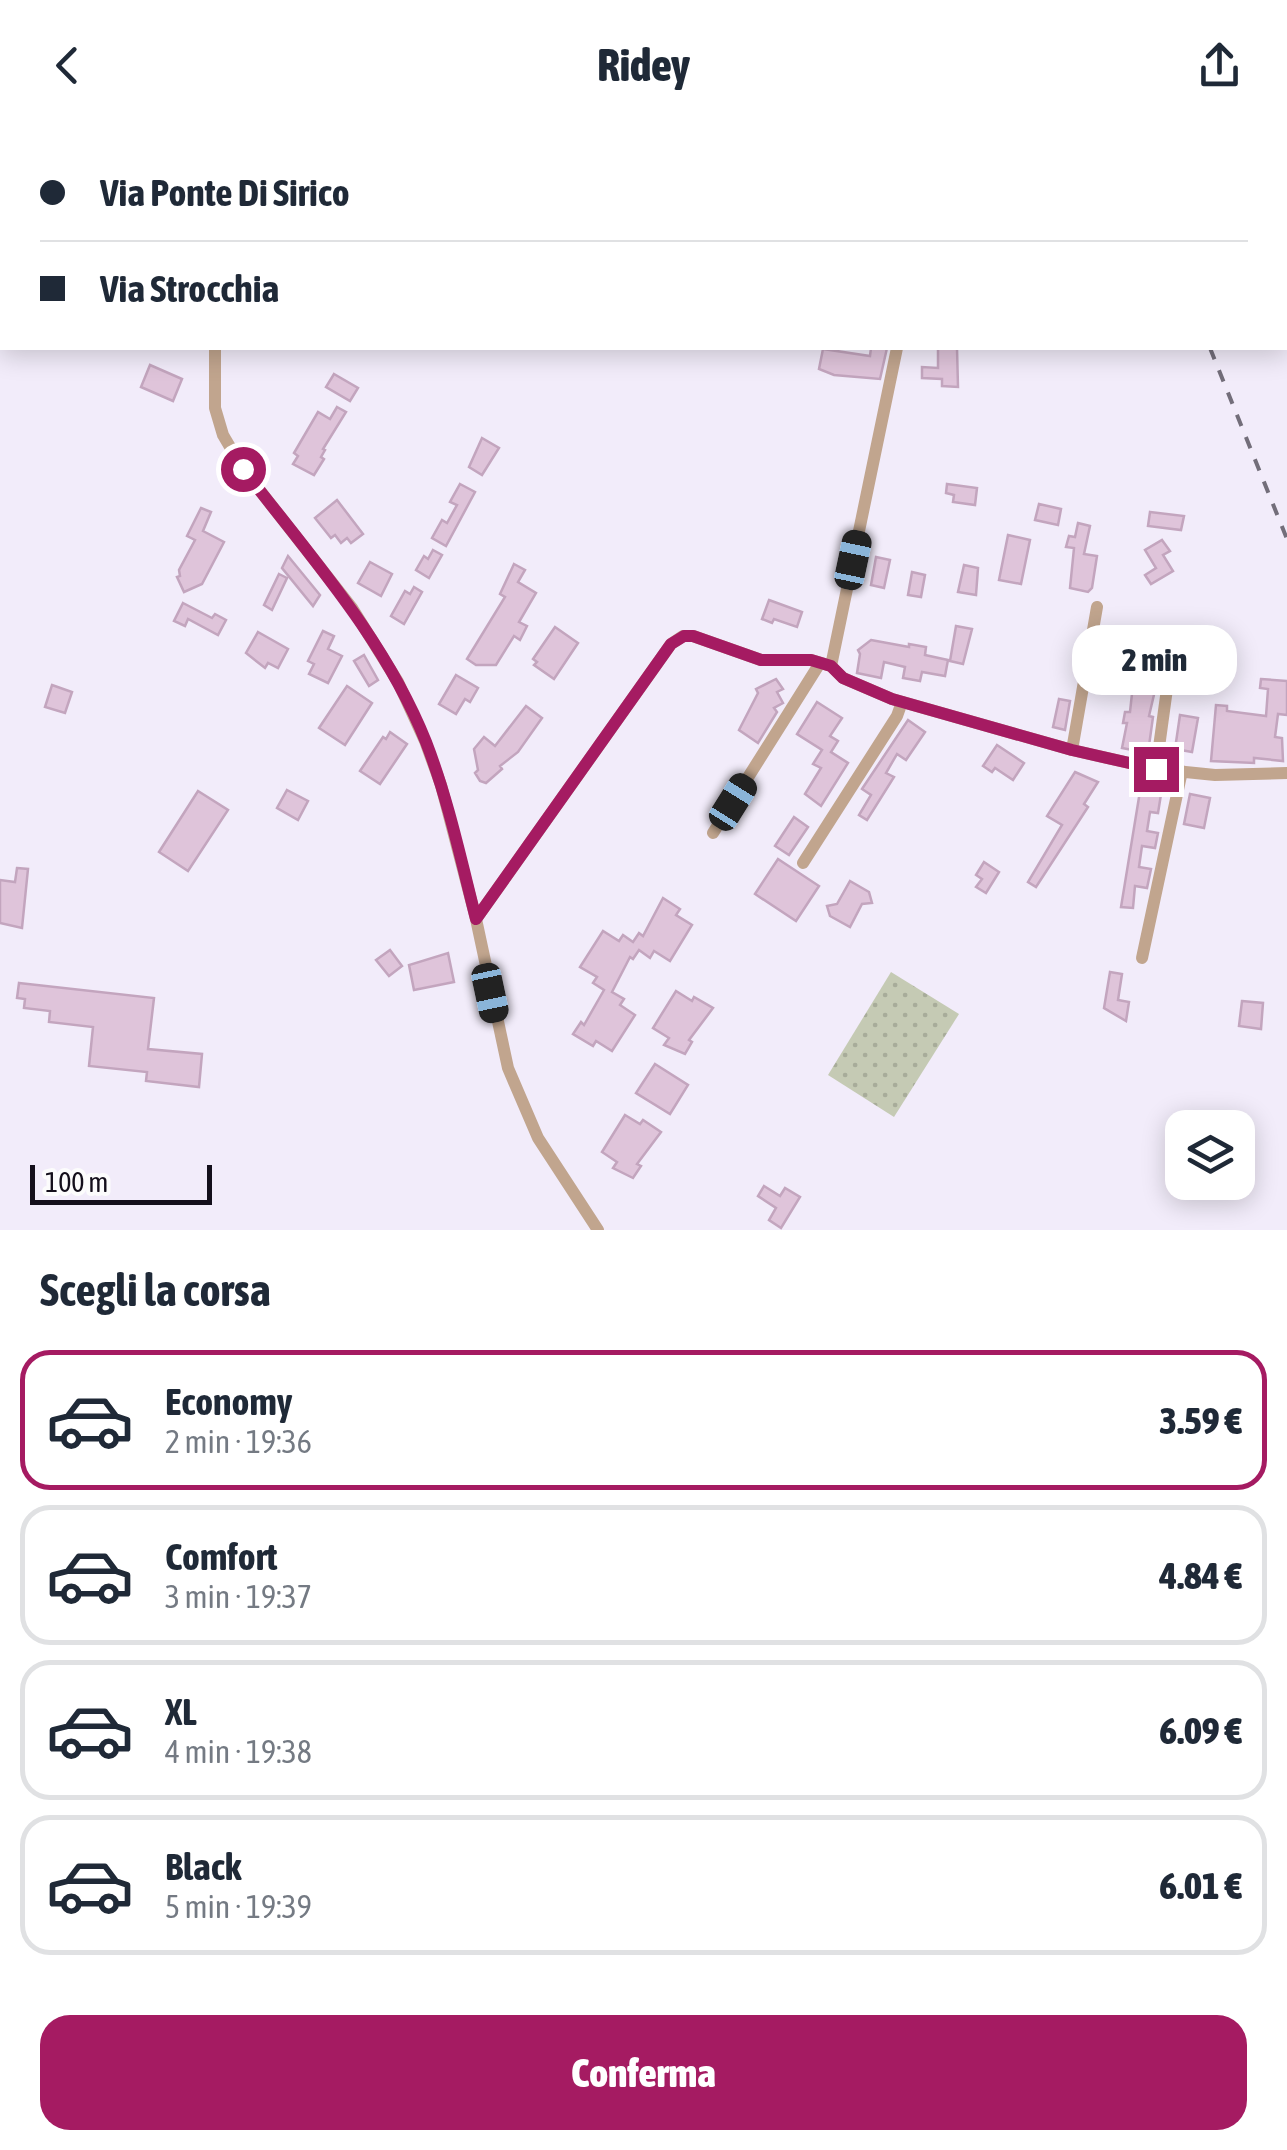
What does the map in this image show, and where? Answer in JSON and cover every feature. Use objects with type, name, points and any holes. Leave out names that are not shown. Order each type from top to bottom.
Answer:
[{"type":"street","points":[[216,350],[215,408],[223,435],[243,469],[352,608],[398,682],[425,741],[441,785],[476,919],[498,1029],[522,1106],[557,1172],[598,1230]]},
{"type":"street","points":[[713,833],[826,664],[896,350]]},
{"type":"street","points":[[1072,750],[1097,607]]},
{"type":"street","points":[[476,919],[674,640],[693,636],[761,660],[826,664],[843,678],[902,702],[1072,750],[1156,769],[1215,775],[1287,773]]},
{"type":"street","points":[[1156,769],[1170,666]]},
{"type":"street","points":[[803,863],[897,716],[902,702]]},
{"type":"street","points":[[1142,958],[1182,771]]},
{"type":"green space","points":[[891,972],[959,1014],[894,1117],[828,1075]]},
{"type":"building","points":[[823,350],[870,356],[871,350],[887,350],[880,379],[834,375],[819,369]]},
{"type":"building","points":[[938,350],[957,350],[958,387],[942,386],[942,379],[922,378],[922,367],[938,368]]},
{"type":"building","points":[[150,365],[182,379],[173,401],[141,387]]},
{"type":"building","points":[[334,374],[358,388],[350,401],[326,387]]},
{"type":"building","points":[[337,407],[346,412],[323,449],[324,459],[314,475],[293,464],[298,456],[294,453],[318,412],[330,419]]},
{"type":"building","points":[[482,438],[499,448],[482,475],[469,467]]},
{"type":"building","points":[[460,484],[475,492],[446,546],[432,538],[457,505],[450,502]]},
{"type":"building","points":[[947,484],[977,488],[975,505],[953,502],[954,495],[946,493]]},
{"type":"building","points":[[337,500],[363,534],[351,543],[347,538],[341,543],[335,535],[331,538],[315,518]]},
{"type":"building","points":[[1039,504],[1061,509],[1058,525],[1035,520]]},
{"type":"building","points":[[201,508],[211,512],[203,531],[224,542],[202,584],[184,592],[177,577],[195,540],[187,536]]},
{"type":"building","points":[[1150,512],[1184,516],[1181,530],[1148,526]]},
{"type":"building","points":[[1078,523],[1090,526],[1084,554],[1097,556],[1088,592],[1070,588],[1074,548],[1066,547],[1069,536],[1075,537]]},
{"type":"building","points":[[1008,535],[1030,540],[1021,584],[999,580]]},
{"type":"building","points":[[1162,540],[1170,551],[1163,555],[1173,571],[1151,584],[1145,575],[1156,568],[1145,550]]},
{"type":"building","points":[[433,550],[442,555],[429,578],[416,570]]},
{"type":"building","points":[[288,556],[320,595],[313,606],[282,568]]},
{"type":"building","points":[[876,557],[890,560],[884,588],[871,585]]},
{"type":"building","points":[[370,562],[392,574],[381,596],[358,583]]},
{"type":"building","points":[[514,564],[525,570],[518,582],[536,593],[519,622],[527,626],[520,640],[514,636],[496,665],[476,665],[467,659],[505,597],[500,594]]},
{"type":"building","points":[[964,565],[978,568],[976,595],[958,592]]},
{"type":"building","points":[[912,572],[925,575],[921,597],[908,595]]},
{"type":"building","points":[[279,574],[287,578],[272,610],[264,605]]},
{"type":"building","points":[[414,587],[422,592],[404,624],[391,616],[405,591],[410,594]]},
{"type":"building","points":[[769,600],[802,612],[797,627],[762,619]]},
{"type":"building","points":[[183,603],[212,618],[215,614],[226,620],[218,635],[188,619],[185,626],[174,621]]},
{"type":"building","points":[[956,626],[972,629],[963,664],[950,661]]},
{"type":"building","points":[[555,627],[578,643],[554,679],[534,665],[537,662],[533,659]]},
{"type":"building","points":[[323,631],[334,636],[328,649],[342,656],[328,683],[309,674],[314,664],[308,661]]},
{"type":"building","points":[[258,632],[288,649],[278,668],[268,663],[265,668],[246,653]]},
{"type":"building","points":[[871,640],[926,647],[925,655],[948,660],[945,676],[922,672],[920,681],[903,678],[905,667],[884,662],[881,678],[857,673],[858,650]]},
{"type":"building","points":[[364,655],[378,680],[369,686],[354,661]]},
{"type":"building","points":[[1135,666],[1160,669],[1149,716],[1153,717],[1148,753],[1122,748]]},
{"type":"building","points":[[456,675],[478,688],[456,714],[439,704]]},
{"type":"building","points":[[776,679],[783,689],[777,692],[783,703],[774,708],[777,712],[758,743],[739,730],[758,693],[756,689]]},
{"type":"building","points":[[1261,679],[1287,681],[1287,715],[1278,714],[1275,737],[1282,738],[1283,761],[1211,761],[1216,705],[1227,706],[1227,711],[1266,716],[1268,689],[1260,688]]},
{"type":"building","points":[[52,685],[72,692],[65,713],[45,707]]},
{"type":"building","points":[[347,686],[372,703],[345,745],[319,728]]},
{"type":"building","points":[[1059,699],[1070,701],[1065,730],[1053,727]]},
{"type":"building","points":[[817,702],[842,718],[830,736],[838,741],[831,752],[848,763],[821,806],[805,794],[821,768],[813,764],[822,750],[797,734]]},
{"type":"building","points":[[526,706],[542,718],[518,752],[500,766],[502,769],[486,783],[480,781],[475,773],[478,770],[474,749],[484,737],[495,746]]},
{"type":"building","points":[[1180,715],[1198,718],[1192,752],[1175,749]]},
{"type":"building","points":[[908,720],[925,732],[906,760],[897,754],[886,773],[894,777],[867,820],[859,815],[871,795],[862,789]]},
{"type":"building","points":[[390,732],[407,744],[380,784],[360,771]]},
{"type":"building","points":[[997,745],[1024,763],[1013,780],[995,768],[992,772],[983,766]]},
{"type":"building","points":[[1075,772],[1098,782],[1084,804],[1088,807],[1036,887],[1028,882],[1062,825],[1047,816]]},
{"type":"building","points":[[1142,779],[1163,782],[1158,813],[1150,812],[1147,831],[1158,833],[1155,848],[1142,846],[1139,867],[1151,869],[1147,888],[1135,886],[1133,908],[1121,907]]},
{"type":"building","points":[[287,790],[308,801],[298,820],[277,808]]},
{"type":"building","points":[[198,791],[228,810],[188,871],[159,852]]},
{"type":"building","points":[[1190,794],[1210,798],[1204,828],[1184,824]]},
{"type":"building","points":[[794,817],[808,827],[789,855],[775,846]]},
{"type":"building","points":[[778,859],[819,886],[796,921],[755,894]]},
{"type":"building","points":[[984,862],[999,872],[986,893],[976,887],[982,879],[976,875]]},
{"type":"building","points":[[17,868],[28,869],[22,928],[0,923],[0,880],[15,882]]},
{"type":"building","points":[[850,881],[869,892],[872,903],[862,904],[850,927],[830,916],[827,906],[837,904]]},
{"type":"building","points":[[663,898],[680,909],[676,915],[692,925],[670,961],[654,951],[650,958],[639,950],[633,959],[630,957],[612,992],[624,999],[620,1005],[635,1015],[612,1051],[596,1041],[593,1046],[573,1034],[581,1022],[584,1025],[604,990],[593,983],[597,977],[580,967],[603,931],[619,941],[623,935],[633,942],[639,933],[643,936]]},
{"type":"building","points":[[390,950],[402,966],[389,976],[376,960]]},
{"type":"building","points":[[448,953],[454,982],[414,990],[409,965]]},
{"type":"building","points":[[1110,972],[1122,974],[1118,1000],[1129,1002],[1126,1021],[1104,1008]]},
{"type":"building","points":[[19,983],[154,998],[148,1049],[202,1054],[199,1087],[146,1081],[147,1072],[89,1066],[93,1027],[49,1022],[50,1011],[24,1008],[25,999],[17,998]]},
{"type":"building","points":[[676,991],[713,1008],[689,1040],[692,1042],[685,1054],[664,1045],[669,1038],[653,1028]]},
{"type":"building","points":[[1242,1001],[1263,1003],[1261,1029],[1239,1026]]},
{"type":"building","points":[[655,1064],[688,1085],[670,1114],[636,1093]]},
{"type":"building","points":[[625,1115],[640,1124],[643,1120],[661,1132],[637,1164],[641,1166],[633,1178],[613,1168],[617,1162],[602,1152]]},
{"type":"building","points":[[764,1186],[780,1196],[785,1188],[800,1197],[781,1228],[769,1220],[776,1208],[758,1196]]},
{"type":"railway","points":[[1211,350],[1287,539]]},
{"type":"route","points":[[243,469],[352,608],[398,682],[441,785],[476,919],[671,644],[684,636],[761,660],[811,660],[831,666],[843,678],[892,699],[1072,750],[1156,769]]}]
